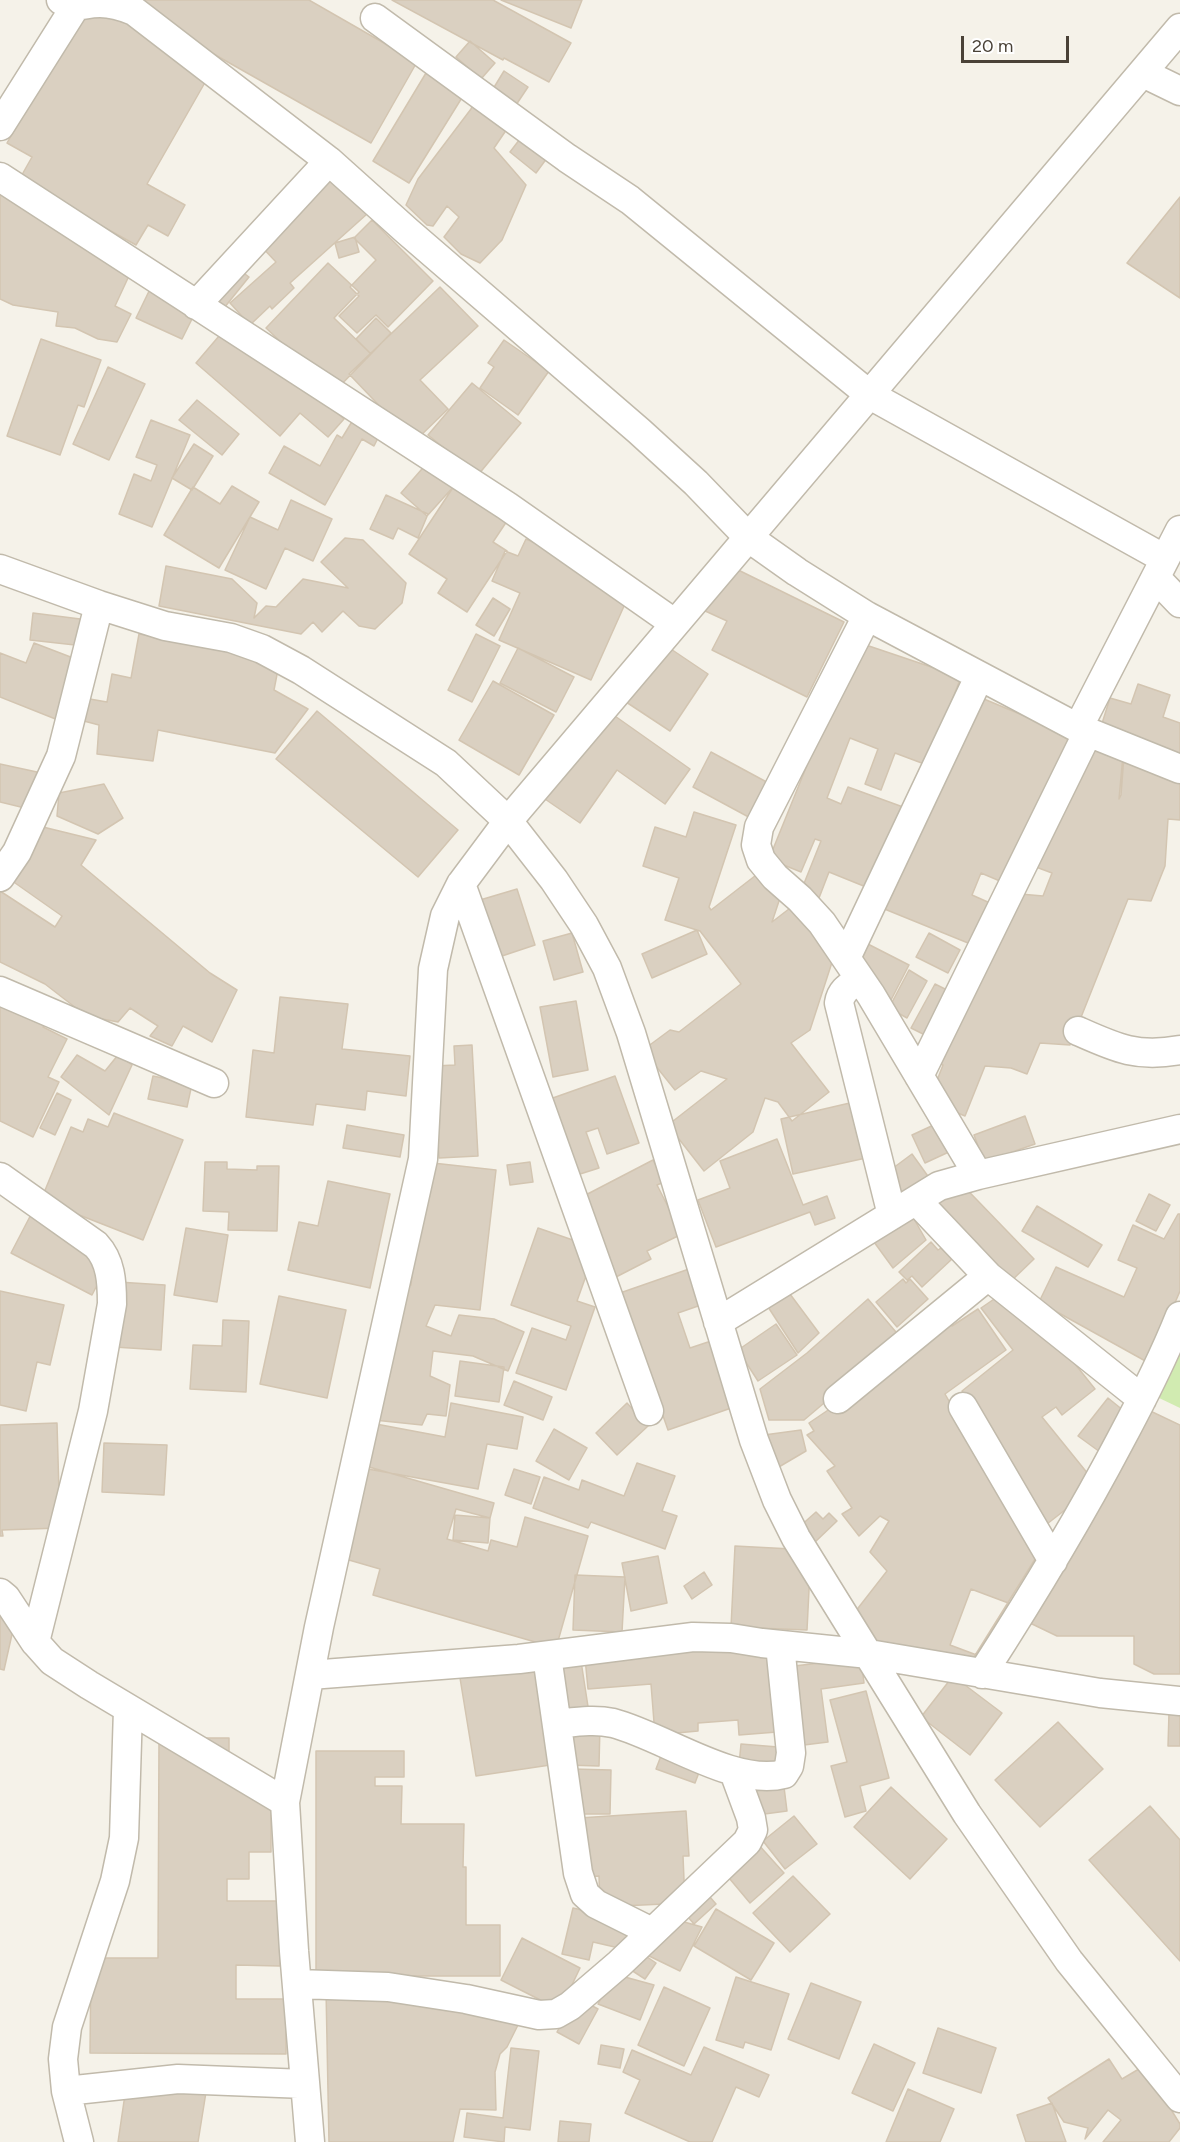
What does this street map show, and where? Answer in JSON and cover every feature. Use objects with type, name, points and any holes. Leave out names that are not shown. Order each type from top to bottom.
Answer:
[{"type":"street","points":[[0,126],[68,3],[117,4],[134,11],[329,161],[639,431],[696,483],[749,538],[797,572],[867,616],[979,677],[1083,730],[1180,769]]},
{"type":"street","points":[[375,18],[567,158],[630,200],[870,395],[1161,569],[1180,603]]},
{"type":"street","points":[[310,2142],[285,1802],[310,1675],[423,1159],[433,969],[445,916],[461,884],[508,820],[1180,28]]},
{"type":"street","points":[[1143,74],[1180,91]]},
{"type":"street","points":[[196,305],[329,161]]},
{"type":"street","points":[[0,177],[507,506],[674,624]]},
{"type":"street","points":[[919,1076],[1180,530]]},
{"type":"street","points":[[0,569],[165,627],[231,638],[262,649],[302,670],[446,763],[508,820],[584,925],[607,968],[631,1033],[754,1440],[777,1500],[796,1538],[967,1814],[1069,1961],[1180,2098]]},
{"type":"street","points":[[0,877],[9,848],[61,756],[99,605]]},
{"type":"street","points":[[867,616],[759,827],[756,845],[760,860],[822,923],[853,968],[978,1175]]},
{"type":"street","points":[[892,1215],[839,1003],[840,995],[845,989],[979,677]]},
{"type":"street","points":[[461,884],[649,1411]]},
{"type":"street","points":[[0,991],[214,1083]]},
{"type":"street","points":[[1078,1031],[1116,1048],[1138,1053],[1180,1050]]},
{"type":"street","points":[[718,1322],[939,1186],[1180,1129]]},
{"type":"street","points":[[0,1177],[96,1245],[103,1252],[112,1286],[112,1304],[93,1411],[35,1642]]},
{"type":"street","points":[[916,1200],[988,1276],[1142,1399]]},
{"type":"street","points":[[838,1399],[988,1276]]},
{"type":"street","points":[[982,1674],[1053,1561],[1096,1486],[1142,1399],[1180,1316]]},
{"type":"street","points":[[963,1407],[1053,1561]]},
{"type":"street","points":[[0,1593],[6,1598],[35,1642],[52,1661],[285,1802]]},
{"type":"street","points":[[310,1675],[548,1656],[693,1637],[731,1638],[869,1654],[1100,1693],[1180,1701]]},
{"type":"street","points":[[557,1724],[594,1720],[613,1724],[646,1735],[734,1772],[756,1777],[775,1777],[784,1774],[789,1766],[791,1753],[780,1645]]},
{"type":"street","points":[[548,1656],[578,1873],[585,1894],[596,1904],[652,1932]]},
{"type":"street","points":[[79,2142],[66,2091],[63,2058],[67,2027],[115,1881],[124,1838],[128,1708]]},
{"type":"street","points":[[297,1984],[387,1988],[466,1999],[539,2015],[556,2014],[578,1999],[619,1964],[747,1842],[753,1830],[751,1818],[734,1772]]},
{"type":"street","points":[[66,2091],[178,2079],[305,2084]]},
{"type":"green space","points":[[1180,1346],[1180,1408],[1157,1397]]},
{"type":"building","points":[[89,0],[215,65],[147,184],[185,205],[168,236],[148,225],[136,245],[19,180],[32,157],[7,143]]},
{"type":"building","points":[[139,0],[309,0],[417,62],[371,143],[134,9]]},
{"type":"building","points":[[392,0],[493,0],[571,43],[549,82]]},
{"type":"building","points":[[501,0],[582,0],[571,28]]},
{"type":"building","points":[[470,41],[495,63],[481,79],[456,57]]},
{"type":"building","points":[[504,71],[528,87],[516,105],[493,89]]},
{"type":"building","points":[[426,73],[463,96],[409,183],[373,161]]},
{"type":"building","points":[[475,99],[509,126],[494,148],[526,185],[502,240],[480,263],[461,254],[444,237],[459,217],[447,206],[433,226],[427,225],[406,205],[418,179],[471,109]]},
{"type":"building","points":[[523,135],[550,154],[536,173],[510,152]]},
{"type":"building","points":[[323,166],[367,214],[290,283],[294,288],[272,309],[270,306],[250,325],[230,303],[276,262],[259,244]]},
{"type":"building","points":[[0,192],[132,254],[128,278],[115,306],[131,314],[117,342],[98,339],[75,328],[56,326],[58,312],[13,305],[0,299]]},
{"type":"building","points":[[1180,197],[1180,298],[1127,263]]},
{"type":"building","points":[[372,220],[433,281],[388,327],[376,315],[357,333],[339,316],[359,296],[350,287],[376,260],[354,238]]},
{"type":"building","points":[[355,237],[359,252],[339,258],[335,243]]},
{"type":"building","points":[[328,263],[359,292],[334,318],[371,354],[334,392],[266,328]]},
{"type":"building","points":[[233,265],[249,277],[224,308],[209,296]]},
{"type":"building","points":[[152,285],[198,307],[182,339],[136,318]]},
{"type":"building","points":[[440,287],[478,326],[420,380],[448,409],[414,442],[349,374]]},
{"type":"building","points":[[376,318],[391,333],[371,354],[356,339]]},
{"type":"building","points":[[231,322],[344,419],[328,437],[300,413],[280,436],[196,363]]},
{"type":"building","points":[[41,339],[101,360],[84,407],[78,405],[60,455],[7,436]]},
{"type":"building","points":[[504,340],[549,371],[518,415],[480,388],[494,367],[488,363]]},
{"type":"building","points":[[108,367],[145,384],[109,460],[73,444]]},
{"type":"building","points":[[472,383],[521,423],[478,475],[428,435]]},
{"type":"building","points":[[197,400],[239,434],[222,455],[179,420]]},
{"type":"building","points":[[356,415],[382,430],[374,446],[362,439],[325,505],[269,473],[284,446],[320,466],[337,435],[342,438]]},
{"type":"building","points":[[151,420],[190,435],[152,527],[119,514],[134,474],[151,481],[157,465],[136,457]]},
{"type":"building","points":[[194,444],[213,456],[192,490],[172,478]]},
{"type":"building","points":[[428,462],[455,485],[427,516],[401,493]]},
{"type":"building","points":[[458,480],[511,515],[493,542],[507,551],[467,612],[438,593],[447,579],[409,554]]},
{"type":"building","points":[[232,486],[259,502],[219,568],[164,535],[193,487],[220,504]]},
{"type":"building","points":[[386,495],[428,514],[418,538],[398,528],[393,539],[370,529]]},
{"type":"building","points":[[291,500],[332,519],[313,561],[285,548],[266,589],[225,570],[250,517],[278,530]]},
{"type":"building","points":[[345,538],[363,540],[406,583],[402,603],[375,629],[359,626],[343,611],[322,632],[313,622],[301,634],[159,606],[166,566],[232,579],[257,603],[254,618],[266,606],[276,607],[303,579],[348,588],[321,562]]},
{"type":"building","points":[[526,539],[633,586],[591,680],[499,640],[520,593],[492,581],[505,551],[518,556]]},
{"type":"building","points":[[726,564],[844,622],[807,697],[712,650],[727,621],[703,610]]},
{"type":"building","points":[[493,598],[510,609],[494,636],[476,625]]},
{"type":"building","points":[[33,613],[96,621],[93,647],[30,640]]},
{"type":"building","points":[[139,634],[280,659],[274,690],[308,709],[275,753],[158,730],[153,761],[97,754],[99,725],[80,720],[84,698],[107,702],[112,674],[131,678]]},
{"type":"building","points":[[476,634],[500,646],[472,702],[448,690]]},
{"type":"building","points":[[659,641],[708,674],[670,731],[620,698]]},
{"type":"building","points":[[857,642],[961,677],[927,765],[895,753],[881,790],[865,784],[878,749],[850,738],[827,798],[841,804],[848,787],[903,807],[871,889],[829,872],[819,898],[801,891],[821,841],[815,839],[801,872],[769,859]]},
{"type":"building","points":[[34,643],[81,661],[58,720],[0,697],[0,653],[26,663]]},
{"type":"building","points":[[518,648],[574,677],[556,712],[500,683]]},
{"type":"building","points":[[493,681],[554,715],[519,775],[459,740]]},
{"type":"building","points":[[1138,684],[1170,695],[1163,717],[1180,723],[1180,759],[1099,733],[1110,698],[1131,704]]},
{"type":"building","points":[[972,694],[1070,735],[1007,884],[981,873],[972,895],[990,903],[973,945],[882,908]]},
{"type":"building","points":[[605,709],[690,769],[665,804],[617,770],[580,823],[542,797]]},
{"type":"building","points":[[317,711],[458,830],[418,877],[276,759]]},
{"type":"building","points":[[1086,741],[1123,755],[1119,799],[1124,756],[1180,778],[1180,820],[1168,819],[1165,866],[1151,901],[1128,899],[1070,1045],[1040,1043],[1027,1074],[1011,1068],[985,1066],[965,1116],[929,1101],[943,1065],[941,1064],[1009,893],[1043,896],[1052,873],[1036,867]]},
{"type":"building","points":[[711,752],[774,786],[756,821],[693,787]]},
{"type":"building","points":[[0,764],[37,772],[29,809],[0,802]]},
{"type":"building","points":[[104,784],[123,818],[98,834],[57,816],[59,793]]},
{"type":"building","points":[[694,812],[736,825],[709,907],[711,910],[760,872],[780,898],[772,922],[798,902],[836,950],[810,1030],[791,1043],[829,1092],[792,1121],[778,1102],[765,1098],[753,1132],[704,1171],[668,1125],[727,1079],[701,1071],[675,1090],[643,1050],[670,1030],[679,1032],[741,984],[700,931],[665,920],[679,878],[643,866],[655,827],[686,837]]},
{"type":"building","points":[[43,827],[96,840],[81,865],[210,973],[237,990],[212,1042],[183,1026],[172,1046],[150,1036],[158,1026],[130,1008],[118,1022],[97,1018],[76,1008],[45,984],[0,962],[0,891],[55,927],[62,916],[8,878]]},
{"type":"building","points":[[517,889],[535,945],[499,957],[480,900]]},
{"type":"building","points":[[697,930],[707,954],[652,978],[642,954]]},
{"type":"building","points":[[572,933],[583,972],[554,980],[543,941]]},
{"type":"building","points":[[929,933],[960,950],[948,973],[916,957]]},
{"type":"building","points":[[862,941],[909,965],[891,1000],[869,988],[850,964]]},
{"type":"building","points":[[909,970],[927,981],[907,1018],[889,1008]]},
{"type":"building","points":[[935,984],[957,995],[933,1039],[911,1028]]},
{"type":"building","points":[[0,992],[49,1015],[43,1027],[67,1039],[48,1077],[59,1082],[33,1137],[0,1121]]},
{"type":"building","points":[[280,997],[348,1004],[342,1049],[410,1056],[406,1096],[367,1091],[365,1110],[316,1104],[313,1125],[246,1117],[253,1050],[274,1053]]},
{"type":"building","points":[[576,1001],[588,1070],[553,1077],[540,1007]]},
{"type":"building","points":[[472,1045],[478,1156],[439,1158],[434,1066],[455,1065],[454,1046]]},
{"type":"building","points":[[77,1055],[105,1071],[118,1055],[132,1065],[109,1115],[61,1077]]},
{"type":"building","points":[[153,1076],[192,1084],[187,1107],[148,1099]]},
{"type":"building","points":[[615,1076],[639,1143],[607,1154],[598,1128],[586,1132],[599,1168],[577,1175],[550,1099]]},
{"type":"building","points":[[57,1093],[71,1100],[55,1135],[40,1128]]},
{"type":"building","points":[[854,1102],[866,1158],[793,1174],[781,1119]]},
{"type":"building","points":[[114,1113],[183,1140],[143,1240],[41,1200],[71,1127],[83,1132],[88,1119],[108,1127]]},
{"type":"building","points":[[1025,1116],[1035,1144],[984,1162],[974,1135]]},
{"type":"building","points":[[938,1123],[951,1151],[925,1163],[912,1135]]},
{"type":"building","points":[[347,1125],[404,1135],[400,1157],[343,1148]]},
{"type":"building","points":[[777,1139],[803,1205],[827,1196],[835,1218],[815,1225],[810,1212],[716,1247],[698,1200],[730,1188],[720,1161]]},
{"type":"building","points":[[912,1154],[930,1179],[903,1199],[885,1174]]},
{"type":"building","points":[[653,1160],[664,1182],[657,1185],[682,1234],[647,1251],[651,1259],[616,1277],[576,1200]]},
{"type":"building","points":[[205,1162],[227,1162],[227,1169],[257,1170],[257,1166],[279,1166],[277,1231],[228,1230],[229,1212],[203,1211]]},
{"type":"building","points":[[424,1162],[496,1170],[480,1310],[435,1305],[426,1326],[451,1336],[459,1315],[494,1319],[524,1332],[508,1371],[473,1356],[433,1351],[430,1376],[450,1385],[446,1416],[427,1414],[422,1425],[374,1420],[403,1283],[411,1285]]},
{"type":"building","points":[[530,1162],[533,1182],[510,1185],[507,1165]]},
{"type":"building","points":[[950,1172],[1034,1259],[1007,1285],[923,1197]]},
{"type":"building","points":[[328,1181],[390,1194],[370,1288],[288,1270],[299,1222],[318,1226]]},
{"type":"building","points":[[1149,1194],[1170,1205],[1156,1231],[1136,1221]]},
{"type":"building","points":[[37,1203],[109,1262],[92,1295],[11,1253]]},
{"type":"building","points":[[1037,1206],[1102,1245],[1088,1267],[1022,1231]]},
{"type":"building","points":[[910,1212],[926,1240],[893,1268],[866,1231]]},
{"type":"building","points":[[1180,1214],[1180,1291],[1149,1363],[1039,1302],[1056,1267],[1124,1297],[1137,1268],[1118,1260],[1133,1225],[1164,1239]]},
{"type":"building","points":[[186,1228],[228,1235],[217,1302],[174,1295]]},
{"type":"building","points":[[538,1228],[596,1248],[577,1301],[595,1307],[566,1390],[516,1373],[532,1328],[566,1340],[571,1326],[511,1305]]},
{"type":"building","points":[[931,1242],[938,1250],[941,1248],[952,1259],[922,1287],[912,1276],[907,1280],[899,1272]]},
{"type":"building","points":[[689,1269],[701,1305],[678,1313],[690,1348],[714,1340],[737,1406],[668,1430],[620,1293]]},
{"type":"building","points":[[903,1279],[906,1283],[910,1279],[928,1299],[897,1327],[876,1302]]},
{"type":"building","points":[[118,1282],[165,1285],[161,1350],[114,1347]]},
{"type":"building","points":[[757,1290],[787,1290],[819,1333],[798,1353]]},
{"type":"building","points":[[0,1291],[64,1305],[50,1365],[37,1362],[26,1411],[0,1405]]},
{"type":"building","points":[[1000,1295],[1071,1359],[1095,1389],[1062,1415],[1056,1407],[1042,1417],[1097,1485],[1047,1524],[1005,1471],[962,1391],[1013,1350],[981,1308]]},
{"type":"building","points":[[279,1296],[346,1310],[327,1398],[260,1384]]},
{"type":"building","points":[[868,1299],[901,1338],[804,1420],[769,1420],[760,1389],[807,1353]]},
{"type":"building","points":[[978,1309],[1006,1350],[945,1394],[1037,1556],[974,1657],[869,1643],[855,1612],[887,1571],[870,1552],[889,1521],[880,1516],[859,1536],[842,1514],[852,1508],[827,1471],[835,1466],[807,1435],[814,1431],[809,1423],[837,1404],[944,1317],[952,1326]]},
{"type":"building","points":[[223,1320],[249,1321],[246,1392],[190,1389],[193,1345],[222,1346]]},
{"type":"building","points":[[776,1324],[797,1355],[758,1381],[738,1350]]},
{"type":"building","points":[[460,1361],[504,1367],[499,1402],[455,1396]]},
{"type":"building","points":[[514,1381],[552,1397],[543,1420],[504,1405]]},
{"type":"building","points":[[1108,1398],[1129,1415],[1100,1452],[1078,1436]]},
{"type":"building","points":[[451,1403],[523,1417],[517,1449],[487,1444],[478,1489],[368,1469],[376,1424],[445,1437]]},
{"type":"building","points":[[627,1403],[648,1426],[617,1455],[596,1433]]},
{"type":"building","points":[[1144,1408],[1180,1425],[1180,1674],[1154,1674],[1134,1664],[1134,1636],[1057,1636],[1030,1623]]},
{"type":"building","points":[[57,1423],[60,1528],[2,1530],[3,1536],[0,1536],[0,1425]]},
{"type":"building","points":[[554,1429],[587,1448],[569,1480],[536,1461]]},
{"type":"building","points":[[801,1430],[806,1451],[772,1471],[764,1435]]},
{"type":"building","points":[[104,1443],[167,1445],[164,1495],[102,1492]]},
{"type":"building","points":[[637,1463],[675,1476],[662,1511],[677,1516],[665,1549],[591,1522],[588,1528],[533,1508],[544,1477],[579,1490],[582,1480],[624,1496]]},
{"type":"building","points":[[369,1467],[494,1503],[490,1518],[456,1509],[447,1539],[488,1551],[491,1540],[517,1547],[525,1517],[588,1536],[556,1648],[373,1595],[380,1569],[342,1558]]},
{"type":"building","points":[[514,1469],[540,1477],[531,1504],[505,1495]]},
{"type":"building","points":[[816,1512],[823,1519],[829,1513],[837,1521],[813,1544],[798,1528]]},
{"type":"building","points":[[455,1515],[490,1518],[488,1543],[453,1540]]},
{"type":"building","points":[[735,1546],[811,1550],[807,1630],[731,1627]]},
{"type":"building","points":[[658,1556],[667,1603],[631,1611],[622,1563]]},
{"type":"building","points":[[704,1572],[712,1585],[692,1599],[684,1586]]},
{"type":"building","points":[[575,1575],[625,1577],[622,1632],[573,1630]]},
{"type":"building","points":[[971,1589],[1011,1604],[990,1660],[950,1645]]},
{"type":"building","points":[[0,1609],[17,1612],[4,1670],[0,1669]]},
{"type":"building","points":[[771,1644],[777,1732],[739,1735],[738,1720],[698,1723],[698,1731],[655,1735],[651,1684],[588,1689],[585,1658]]},
{"type":"building","points":[[861,1658],[864,1683],[821,1689],[828,1742],[796,1746],[786,1667]]},
{"type":"building","points":[[581,1661],[589,1713],[560,1717],[552,1666]]},
{"type":"building","points":[[541,1665],[557,1764],[476,1776],[460,1678]]},
{"type":"building","points":[[953,1676],[1002,1713],[970,1755],[921,1717]]},
{"type":"building","points":[[866,1691],[889,1778],[860,1786],[866,1811],[845,1817],[831,1766],[847,1762],[830,1700]]},
{"type":"building","points":[[1169,1713],[1180,1714],[1180,1746],[1168,1746]]},
{"type":"building","points":[[1058,1722],[1103,1769],[1040,1827],[995,1780]]},
{"type":"building","points":[[566,1724],[600,1725],[599,1766],[565,1765]]},
{"type":"building","points":[[159,1738],[229,1738],[229,1777],[271,1777],[271,1852],[249,1852],[249,1879],[227,1879],[227,1901],[280,1901],[280,1966],[236,1965],[236,1999],[286,1999],[286,2054],[90,2053],[91,1958],[158,1958]]},
{"type":"building","points":[[741,1744],[778,1747],[776,1768],[739,1765]]},
{"type":"building","points":[[664,1748],[703,1762],[695,1783],[656,1769]]},
{"type":"building","points":[[316,1751],[404,1751],[404,1777],[375,1777],[375,1786],[402,1786],[401,1824],[464,1824],[463,1867],[466,1867],[466,1925],[500,1925],[500,1976],[316,1976]]},
{"type":"building","points":[[573,1769],[611,1770],[610,1814],[572,1814]]},
{"type":"building","points":[[783,1779],[787,1811],[757,1815],[753,1783]]},
{"type":"building","points":[[891,1787],[947,1839],[910,1879],[854,1827]]},
{"type":"building","points":[[1150,1806],[1180,1840],[1180,1961],[1089,1860]]},
{"type":"building","points":[[686,1811],[689,1856],[683,1856],[685,1903],[600,1907],[599,1876],[582,1877],[579,1818]]},
{"type":"building","points":[[794,1816],[817,1844],[785,1869],[763,1841]]},
{"type":"building","points":[[757,1843],[784,1873],[750,1903],[724,1872]]},
{"type":"building","points":[[793,1876],[830,1914],[790,1952],[753,1913]]},
{"type":"building","points":[[703,1889],[716,1904],[694,1924],[681,1909]]},
{"type":"building","points":[[573,1908],[639,1923],[632,1951],[593,1942],[589,1960],[562,1954]]},
{"type":"building","points":[[716,1909],[774,1943],[751,1980],[694,1946]]},
{"type":"building","points":[[670,1918],[702,1927],[680,1971],[645,1954]]},
{"type":"building","points":[[522,1938],[580,1968],[560,2010],[501,1980]]},
{"type":"building","points":[[640,1952],[656,1963],[645,1979],[628,1968]]},
{"type":"building","points":[[614,1974],[654,1985],[640,2020],[598,2004]]},
{"type":"building","points":[[736,1977],[789,1994],[771,2050],[745,2042],[743,2048],[716,2040]]},
{"type":"building","points":[[811,1983],[861,2002],[839,2059],[788,2039]]},
{"type":"building","points":[[664,1987],[710,2008],[684,2066],[638,2045]]},
{"type":"building","points":[[326,1990],[520,2021],[507,2047],[500,2054],[495,2072],[496,2110],[460,2109],[453,2142],[329,2142]]},
{"type":"building","points":[[576,1997],[598,2009],[579,2044],[557,2032]]},
{"type":"building","points":[[938,2028],[996,2048],[981,2093],[923,2073]]},
{"type":"building","points":[[874,2044],[915,2063],[893,2111],[852,2093]]},
{"type":"building","points":[[601,2045],[624,2049],[620,2068],[598,2064]]},
{"type":"building","points":[[704,2047],[769,2075],[759,2097],[736,2087],[712,2142],[690,2142],[625,2113],[640,2080],[623,2072],[632,2050],[691,2075]]},
{"type":"building","points":[[511,2048],[539,2051],[530,2130],[505,2127],[504,2142],[464,2137],[467,2113],[503,2118]]},
{"type":"building","points":[[1109,2059],[1122,2079],[1144,2066],[1180,2124],[1180,2128],[1169,2142],[1103,2142],[1121,2120],[1108,2110],[1085,2139],[1088,2128],[1064,2122],[1048,2098]]},
{"type":"building","points":[[128,2074],[207,2086],[198,2142],[118,2142]]},
{"type":"building","points":[[908,2089],[954,2109],[940,2142],[886,2142]]},
{"type":"building","points":[[1052,2103],[1066,2142],[1026,2142],[1017,2115]]},
{"type":"building","points":[[560,2121],[591,2124],[589,2142],[558,2142]]}]
